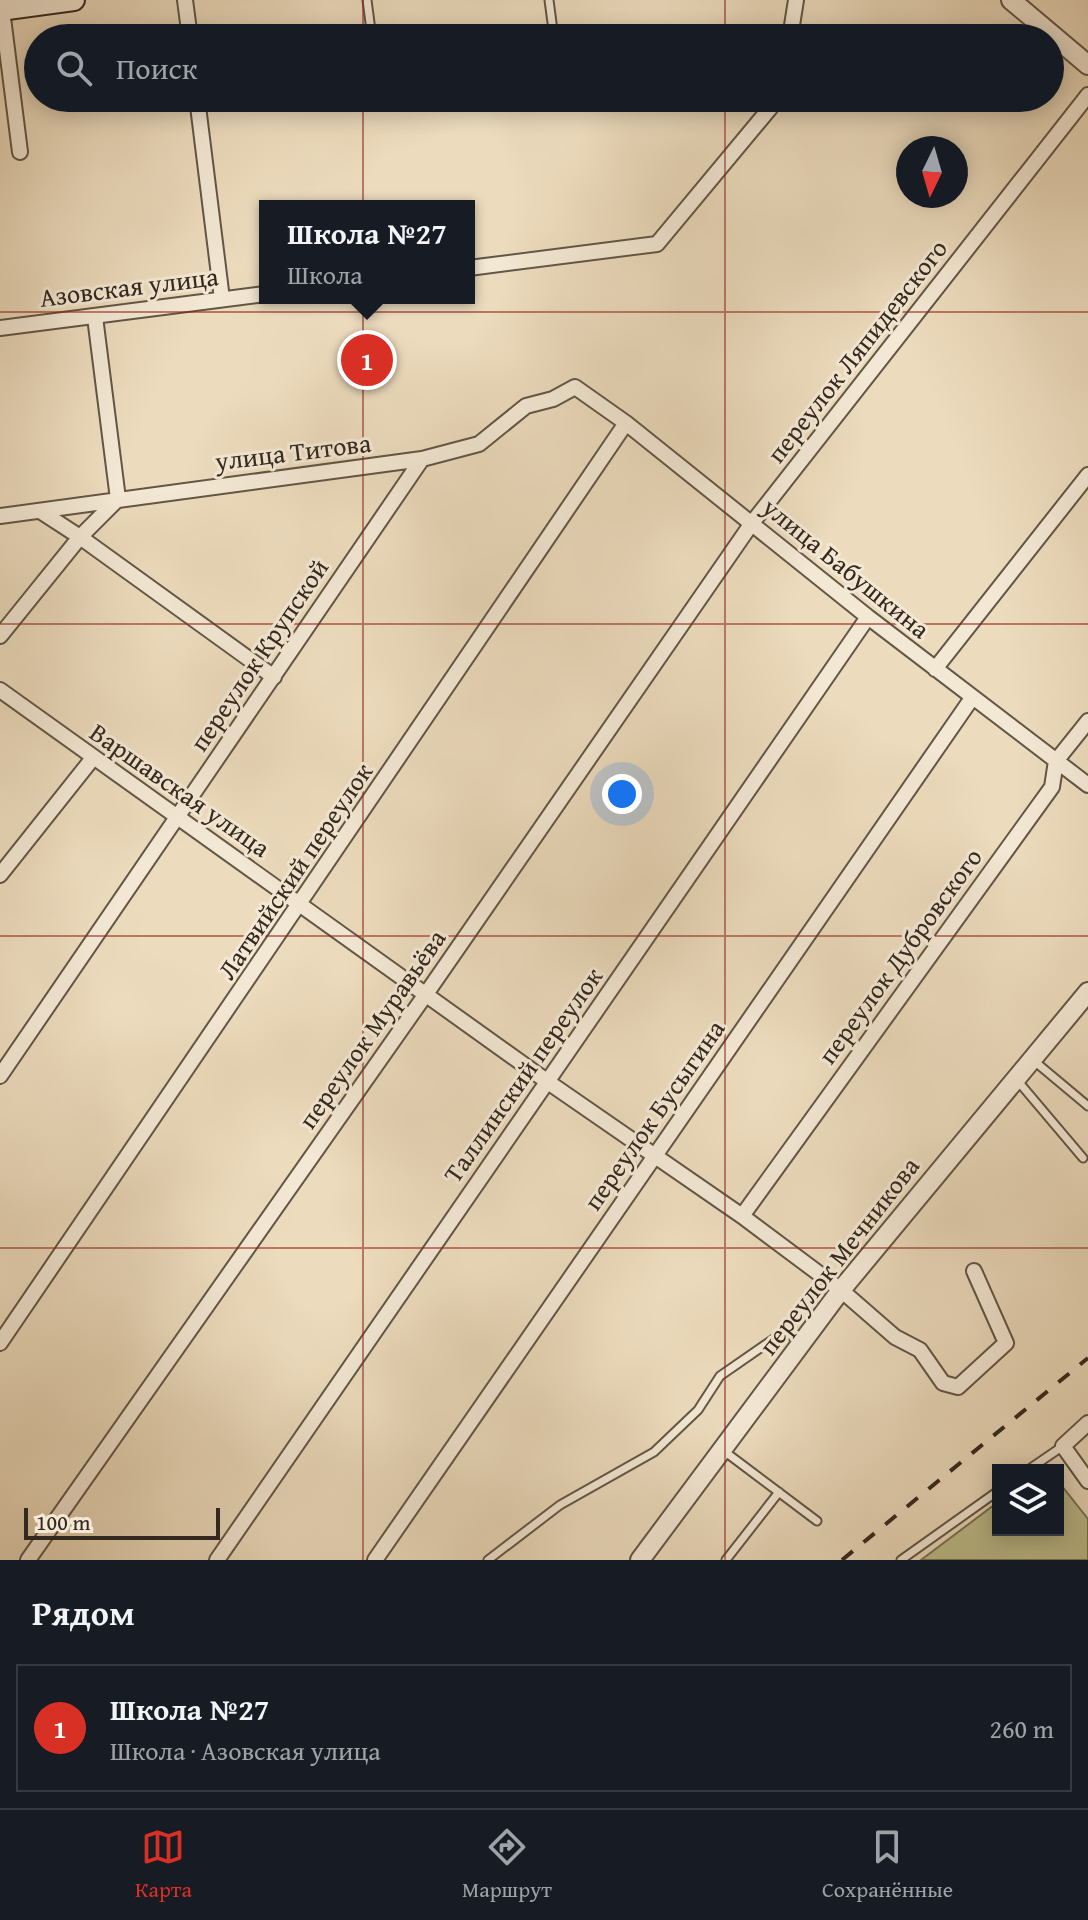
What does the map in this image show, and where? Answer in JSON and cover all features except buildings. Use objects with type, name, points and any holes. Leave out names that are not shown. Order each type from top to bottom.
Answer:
[{"type":"main road","points":[[1,9],[74,0]]},
{"type":"street","points":[[185,0],[188,24]]},
{"type":"street","points":[[792,24],[796,0]]},
{"type":"street","points":[[1011,0],[1039,24]]},
{"type":"street","points":[[1,9],[20,152]]},
{"type":"street","points":[[1064,45],[1088,65]]},
{"type":"street","name":"переулок Ляпидевского","points":[[752,523],[1088,95]]},
{"type":"street","points":[[199,112],[222,299]]},
{"type":"street","points":[[475,267],[657,244],[767,112]]},
{"type":"street","name":"Азовская улица","points":[[0,328],[259,295]]},
{"type":"street","points":[[0,636],[80,537],[118,499],[95,317]]},
{"type":"street","name":"улица Бабушкина","points":[[575,387],[626,423],[868,617],[1088,785]]},
{"type":"street","name":"улица Титова","points":[[0,516],[422,459],[479,444],[526,406],[553,399],[575,387]]},
{"type":"street","name":"Латвийский переулок","points":[[0,1343],[301,905],[626,423]]},
{"type":"street","name":"переулок Крупской","points":[[0,1076],[422,459]]},
{"type":"street","points":[[935,669],[1088,475]]},
{"type":"street","points":[[40,511],[274,677]]},
{"type":"street","name":"переулок Муравьёва","points":[[28,1560],[752,523]]},
{"type":"street","name":"Таллинский переулок","points":[[217,1560],[868,617]]},
{"type":"street","name":"Варшавская улица","points":[[0,690],[548,1082],[742,1216],[841,1290],[895,1337],[920,1350],[943,1383],[958,1387],[1006,1343],[974,1271]]},
{"type":"street","name":"переулок Бусыгина","points":[[375,1560],[972,698]]},
{"type":"street","name":"переулок Дубровского","points":[[742,1216],[1052,787],[1056,761],[1088,721]]},
{"type":"street","points":[[0,875],[93,758]]},
{"type":"street","name":"переулок Мечникова","points":[[640,1560],[841,1290],[1088,992]]},
{"type":"street","points":[[1088,1423],[1063,1446],[1088,1481]]},
{"type":"lane","points":[[367,0],[370,24]]},
{"type":"lane","points":[[549,0],[552,24]]},
{"type":"lane","points":[[1032,1058],[1088,1106]]},
{"type":"lane","points":[[1015,1078],[1083,1158]]},
{"type":"lane","points":[[488,1560],[560,1505],[654,1452],[698,1410],[720,1376],[785,1331],[801,1343]]},
{"type":"lane","points":[[1037,1464],[1063,1446]]},
{"type":"lane","points":[[722,1450],[817,1521]]},
{"type":"lane","points":[[726,1560],[779,1492]]},
{"type":"lane","points":[[901,1560],[992,1495]]},
{"type":"green space","points":[[1064,1489],[1088,1519],[1088,1560],[921,1560],[992,1507],[992,1536],[1064,1536]]},
{"type":"railway","points":[[842,1560],[1088,1358]]},
{"type":"place","name":"Школа №27","points":[[367,360]]}]
